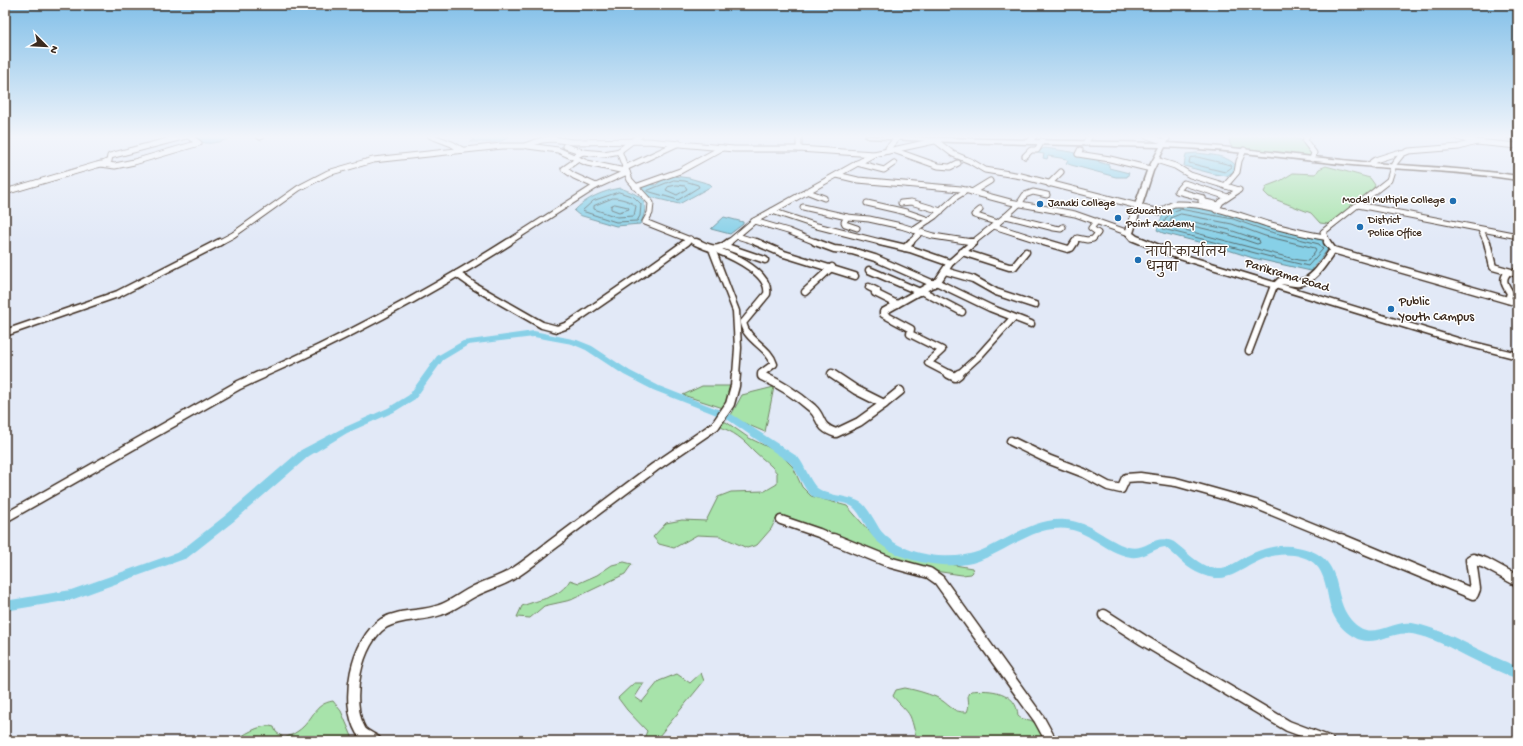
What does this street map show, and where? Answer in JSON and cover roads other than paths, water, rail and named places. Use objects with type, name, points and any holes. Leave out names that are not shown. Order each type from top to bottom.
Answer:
[{"type":"main road","points":[[1130,233],[1150,171]]},
{"type":"main road","points":[[1456,171],[1518,178]]},
{"type":"main road","name":"Parikrama Road","points":[[1130,233],[1134,238],[1179,256],[1452,339],[1518,354]]},
{"type":"street","points":[[5,192],[79,171]]},
{"type":"street","points":[[5,333],[118,294],[233,235],[299,188],[338,171]]},
{"type":"street","points":[[567,171],[574,176],[596,186]]},
{"type":"street","points":[[5,518],[229,391],[333,343],[457,274],[596,186],[618,175],[622,171]]},
{"type":"street","points":[[626,171],[630,180],[651,203],[650,213],[645,222],[647,224],[690,238],[718,250],[756,271],[767,287],[767,294],[748,315],[740,327]]},
{"type":"street","points":[[635,186],[658,180],[680,171]]},
{"type":"street","points":[[718,250],[754,221],[844,171]]},
{"type":"street","points":[[992,171],[1021,176],[1160,212],[1171,205],[1181,204],[1217,208]]},
{"type":"street","points":[[1184,171],[1239,190],[1228,197],[1217,208]]},
{"type":"street","points":[[1225,186],[1237,171]]},
{"type":"street","points":[[1392,171],[1389,180],[1323,232],[1324,237],[1334,250],[1518,303]]},
{"type":"street","points":[[1049,184],[1061,172]]},
{"type":"street","points":[[837,175],[858,180],[927,185],[970,191],[1019,204],[1070,213],[1098,221],[1130,233]]},
{"type":"street","points":[[914,230],[942,211],[957,196],[990,182]]},
{"type":"street","points":[[1228,197],[1184,183],[1177,191],[1203,198],[1201,200],[1217,208],[1239,215],[1324,237]]},
{"type":"street","points":[[806,191],[824,198]]},
{"type":"street","points":[[1013,318],[973,363],[955,377],[928,363],[942,350],[910,334],[909,333],[911,330],[883,314],[883,312],[935,283],[950,263],[972,242],[1006,216],[1030,192],[1047,195]]},
{"type":"street","points":[[901,203],[912,202],[942,211]]},
{"type":"street","points":[[868,203],[906,212],[929,220]]},
{"type":"street","points":[[1358,205],[1480,230],[1518,236]]},
{"type":"street","points":[[803,207],[847,217],[869,219],[933,236],[972,242]]},
{"type":"street","points":[[980,210],[974,215],[1068,249],[1071,248],[1077,238],[1090,241],[1093,240],[1098,233],[1091,228],[1098,221]]},
{"type":"street","points":[[772,211],[817,226],[905,248],[950,263]]},
{"type":"street","points":[[1006,216],[1054,228],[1061,229],[1063,227]]},
{"type":"street","points":[[847,217],[844,222],[845,224],[857,228]]},
{"type":"street","points":[[754,221],[793,233],[834,249],[852,251],[877,259],[1013,318],[1031,324]]},
{"type":"street","points":[[1480,230],[1486,239],[1493,267],[1518,274]]},
{"type":"street","points":[[905,248],[918,235]]},
{"type":"street","points":[[737,236],[761,243],[784,254],[832,267],[856,276]]},
{"type":"street","points":[[457,274],[474,286],[538,324],[557,329],[568,325],[633,281],[668,257],[690,238]]},
{"type":"street","points":[[718,250],[766,260]]},
{"type":"street","points":[[376,741],[362,732],[354,714],[352,696],[354,675],[367,642],[376,630],[385,623],[406,615],[431,613],[441,610],[475,591],[510,576],[626,491],[655,467],[715,426],[733,397],[740,327],[718,250]]},
{"type":"street","points":[[1249,351],[1272,288],[1280,281],[1299,283],[1304,282],[1312,276],[1334,250]]},
{"type":"street","points":[[962,252],[1010,267],[1014,267],[1026,252]]},
{"type":"street","points":[[805,292],[832,267]]},
{"type":"street","points":[[869,270],[921,291],[962,312]]},
{"type":"street","points":[[945,271],[973,279],[996,292],[1035,305]]},
{"type":"street","points":[[1508,272],[1504,278],[1504,283],[1510,293],[1508,300]]},
{"type":"street","points":[[869,288],[877,291],[875,294],[897,304]]},
{"type":"street","points":[[740,327],[772,357],[774,364],[763,372],[762,376],[799,398],[812,409],[819,417],[820,426],[825,430],[836,433],[842,432],[859,422],[900,391]]},
{"type":"street","points":[[832,374],[856,390],[884,404]]},
{"type":"street","points":[[1011,441],[1050,460],[1084,473],[1113,488],[1120,489],[1126,478],[1152,478],[1183,484],[1255,504],[1356,544],[1473,594],[1474,589],[1471,560],[1473,558],[1518,581]]},
{"type":"street","points":[[781,520],[819,533],[845,545],[880,556],[892,563],[929,573],[939,580],[1039,719],[1051,741]]},
{"type":"street","points":[[1104,615],[1143,640],[1200,672],[1278,720],[1328,741]]},
{"type":"water","points":[[1093,171],[1120,171],[1129,173],[1127,177],[1116,177]]},
{"type":"water","points":[[1202,171],[1234,171],[1227,176]]},
{"type":"water","points":[[674,176],[689,178],[710,184],[712,186],[679,204],[646,196],[641,188],[646,184],[656,185],[664,178]]},
{"type":"water","points":[[620,188],[634,193],[642,200],[645,210],[640,224],[616,226],[579,215],[574,211],[584,202],[595,196]]},
{"type":"water","points":[[1180,205],[1198,207],[1234,215],[1268,227],[1322,240],[1328,249],[1311,271],[1253,258],[1157,230],[1164,213],[1170,208]]},
{"type":"water","points":[[724,217],[743,222],[743,224],[730,234],[711,229]]},
{"type":"waterway","points":[[5,606],[71,595],[183,555],[230,518],[305,453],[344,431],[391,410],[412,397],[440,358],[466,343],[534,334],[574,342],[589,348],[627,373],[656,388],[730,417],[794,460],[800,467],[811,488],[818,494],[858,505],[880,538],[891,546],[909,554],[947,561],[967,559],[990,552],[1037,528],[1053,524],[1073,525],[1084,529],[1125,551],[1137,553],[1158,544],[1169,544],[1187,560],[1201,569],[1212,573],[1231,571],[1256,557],[1271,552],[1287,550],[1295,551],[1310,555],[1321,562],[1328,571],[1338,611],[1343,620],[1359,634],[1375,636],[1398,629],[1417,629],[1518,673]]},
{"type":"place","name":"Model Multiple College","points":[[1453,201]]},
{"type":"place","name":"Janaki College","points":[[1040,204]]},
{"type":"place","name":"Education Point Academy","points":[[1118,218]]},
{"type":"place","name":"District Police Office","points":[[1360,227]]},
{"type":"place","name":"नापी कार्यालय धनुषा","points":[[1138,260]]},
{"type":"place","name":"Public Youth Campus","points":[[1391,309]]}]
